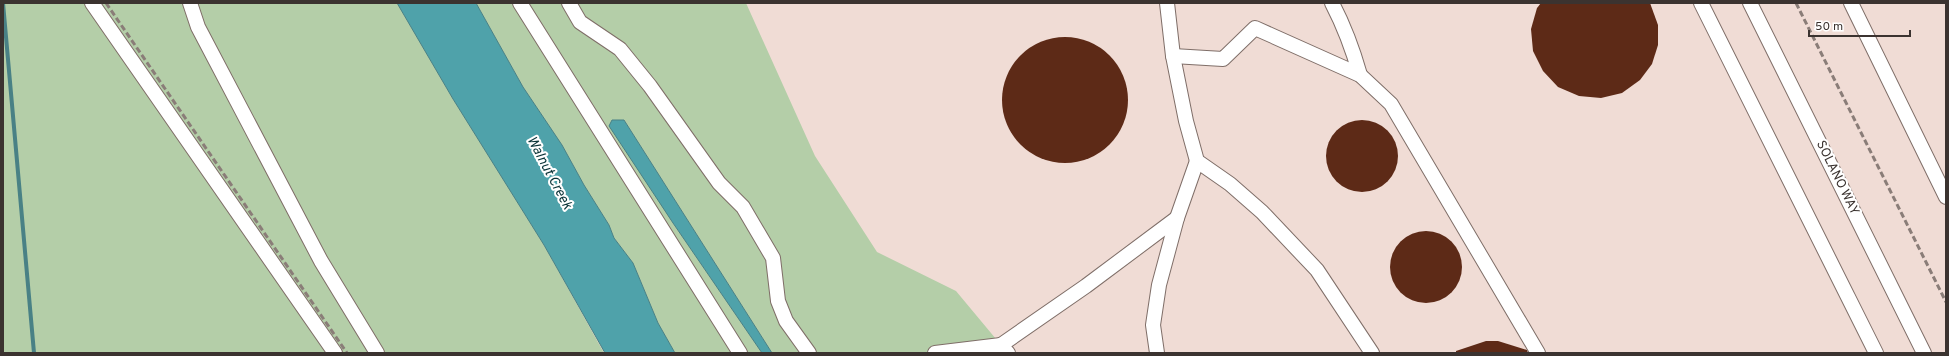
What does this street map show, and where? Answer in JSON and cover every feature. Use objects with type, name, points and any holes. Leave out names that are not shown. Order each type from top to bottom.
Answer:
[{"type":"street","points":[[92,3],[335,353]]},
{"type":"street","points":[[190,3],[198,27],[321,261],[377,353]]},
{"type":"street","points":[[520,3],[740,353]]},
{"type":"street","points":[[569,3],[580,22],[620,49],[650,86],[719,183],[744,207],[773,258],[778,301],[786,322],[810,353]]},
{"type":"street","points":[[1157,353],[1153,325],[1159,285],[1177,218],[1197,162],[1186,121],[1174,56],[1167,3]]},
{"type":"street","points":[[1332,3],[1346,30],[1360,75]]},
{"type":"street","points":[[1701,3],[1876,353]]},
{"type":"street","name":"SOLANO WAY","points":[[1750,3],[1924,353]]},
{"type":"street","points":[[1851,3],[1946,197]]},
{"type":"street","points":[[1174,56],[1223,59],[1255,28],[1360,75],[1391,104],[1538,353]]},
{"type":"street","points":[[1197,162],[1230,184],[1262,212],[1317,270],[1372,353]]},
{"type":"street","points":[[935,353],[1004,349],[1177,218]]},
{"type":"green space","points":[[3,3],[397,3],[453,99],[544,245],[604,353],[3,353]]},
{"type":"green space","points":[[476,3],[746,3],[815,156],[877,252],[956,291],[1001,345],[935,353],[772,353],[624,120],[612,120],[673,223],[762,353],[675,353],[658,323],[633,263],[614,238],[609,225],[584,185],[562,145],[523,87]]},
{"type":"water","name":"Walnut Creek","points":[[397,3],[476,3],[523,87],[562,145],[584,185],[609,225],[614,238],[633,263],[658,323],[675,353],[605,353],[544,245],[453,99]]},
{"type":"water","points":[[612,120],[624,120],[772,353],[762,353],[609,126]]},
{"type":"building","points":[[1541,3],[1650,3],[1658,25],[1658,45],[1652,64],[1640,80],[1622,93],[1601,98],[1579,96],[1558,87],[1543,71],[1533,51],[1531,29],[1537,8]]},
{"type":"building","points":[[1071,37],[1095,45],[1105,51],[1114,60],[1123,76],[1127,88],[1127,112],[1123,124],[1114,140],[1105,149],[1089,158],[1077,162],[1059,163],[1035,155],[1025,149],[1016,140],[1007,124],[1003,112],[1002,94],[1010,70],[1016,60],[1025,51],[1041,42],[1053,38]]},
{"type":"building","points":[[1362,120],[1382,126],[1392,136],[1398,156],[1392,176],[1382,186],[1362,192],[1342,186],[1332,176],[1326,156],[1332,136],[1342,126]]},
{"type":"building","points":[[1426,231],[1446,237],[1456,247],[1462,267],[1456,287],[1446,297],[1426,303],[1406,297],[1396,287],[1390,267],[1396,247],[1406,237]]},
{"type":"building","points":[[1486,341],[1498,341],[1527,350],[1528,353],[1456,353],[1456,351]]},
{"type":"waterway","points":[[3,3],[34,353]]},
{"type":"railway","points":[[106,3],[347,353]]},
{"type":"railway","points":[[1796,3],[1946,302]]}]
